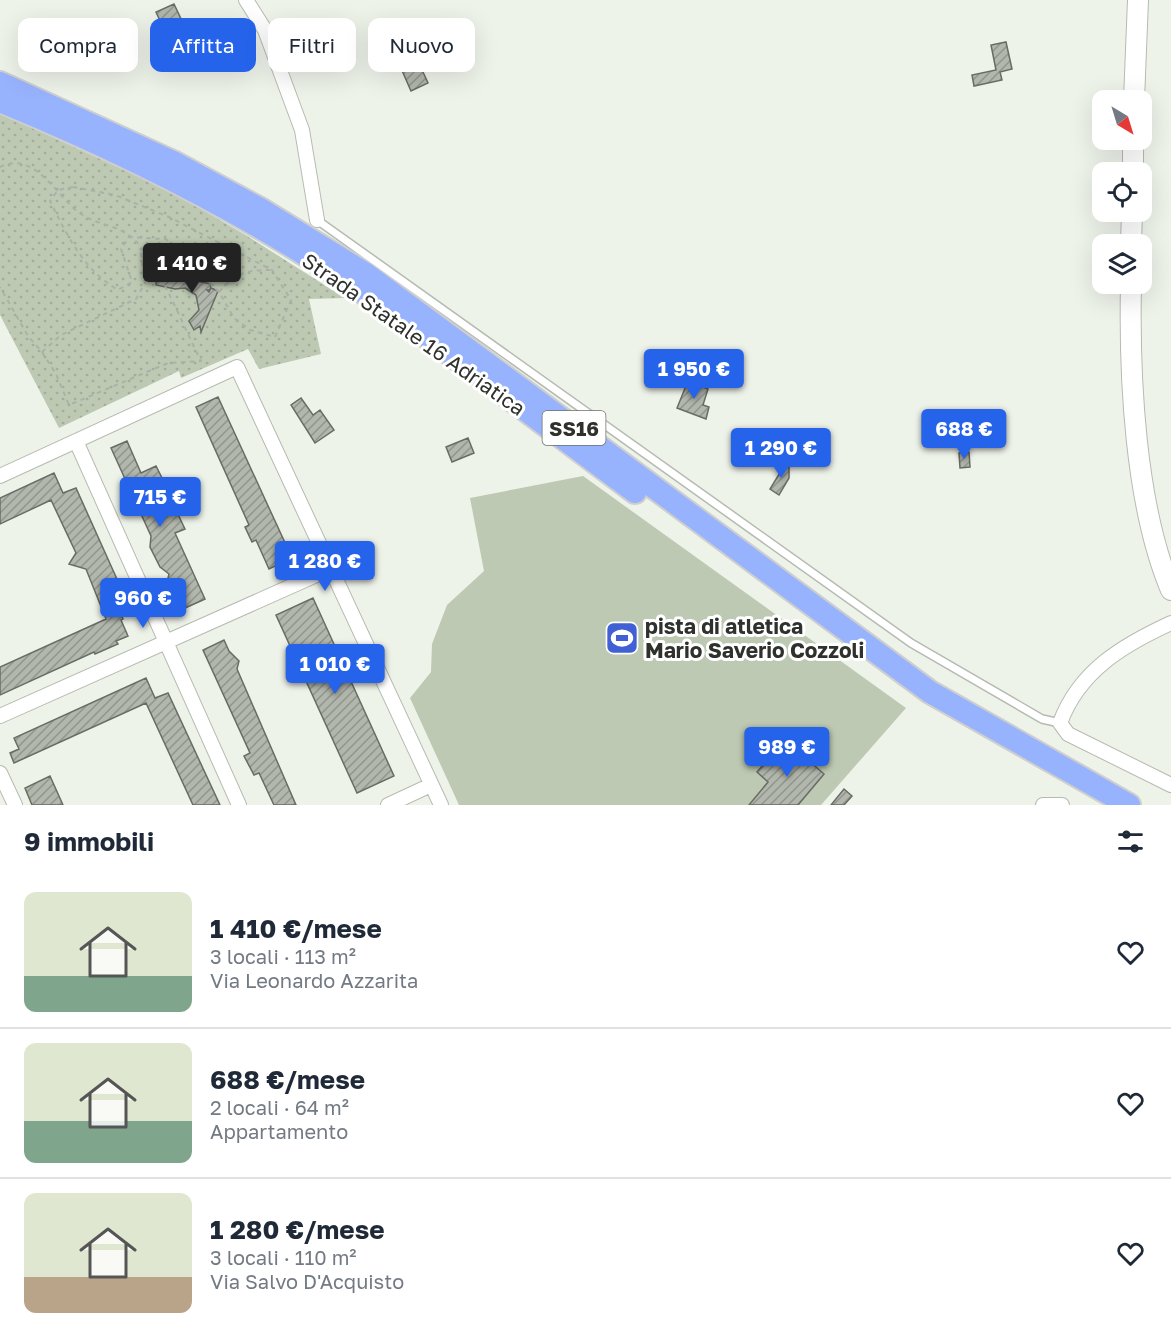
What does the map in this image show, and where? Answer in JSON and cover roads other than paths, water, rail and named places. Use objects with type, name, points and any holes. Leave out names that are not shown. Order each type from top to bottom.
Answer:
[{"type":"highway","name":"Strada Statale 16 Adriatica","points":[[0,83],[120,136],[193,172],[262,210],[366,274],[930,692],[1129,805]]},
{"type":"highway","name":"Strada Statale 16 Adriatica","points":[[0,101],[111,150],[206,198],[357,288],[926,707],[1103,805]]},
{"type":"main road","points":[[1134,90],[1138,0]]},
{"type":"main road","points":[[1131,294],[1130,334],[1138,440],[1152,536],[1171,590]]},
{"type":"street","points":[[246,0],[266,30],[302,130],[317,220]]},
{"type":"street","points":[[0,476],[237,367],[441,805]]},
{"type":"street","points":[[76,441],[239,805]]},
{"type":"street","points":[[0,716],[332,568]]},
{"type":"street","points":[[1171,623],[1140,637],[1088,675],[1069,699],[1060,723],[1068,734],[1171,785]]},
{"type":"street","points":[[0,773],[15,805]]},
{"type":"street","points":[[388,805],[431,785]]},
{"type":"street","points":[[1043,805],[1062,805]]},
{"type":"lane","points":[[317,220],[911,643],[1042,718],[1060,723]]},
{"type":"place","name":"pista di atletica Mario Saverio Cozzoli","points":[[622,638]]}]
